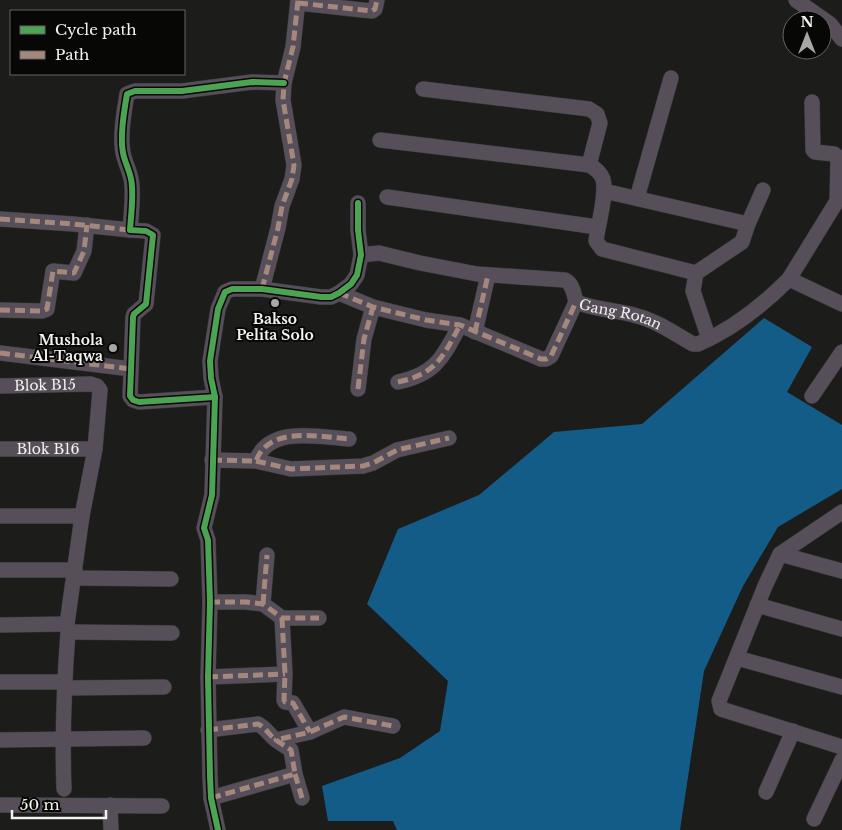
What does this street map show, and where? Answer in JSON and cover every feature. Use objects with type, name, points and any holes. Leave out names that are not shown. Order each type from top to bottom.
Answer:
[{"type":"street","points":[[262,289],[282,206],[292,179],[294,165],[284,117],[283,100],[284,83],[293,47],[298,2],[372,11],[377,0]]},
{"type":"street","points":[[796,0],[830,24],[842,39]]},
{"type":"street","points":[[637,198],[671,78]]},
{"type":"street","points":[[130,230],[133,189],[131,174],[122,147],[127,94],[135,91],[182,91],[252,82],[284,83]]},
{"type":"street","points":[[423,89],[589,109],[598,114],[600,123],[589,165]]},
{"type":"street","points":[[812,102],[813,150],[815,152],[834,154],[838,157],[839,200]]},
{"type":"street","points":[[380,140],[589,165],[597,170],[602,178],[604,191],[596,241],[602,249],[696,273]]},
{"type":"street","points":[[709,339],[693,291],[696,273],[742,242],[763,190]]},
{"type":"street","points":[[604,191],[748,224]]},
{"type":"street","points":[[387,198],[598,227]]},
{"type":"street","name":"Gang Rotan","points":[[361,255],[379,253],[420,264],[488,275],[565,280],[571,286],[576,302],[638,316],[663,327],[693,344],[698,344],[742,320],[788,279],[839,200]]},
{"type":"street","points":[[218,830],[211,798],[208,730],[210,602],[208,540],[204,528],[212,495],[215,397],[210,361],[218,309],[225,292],[232,289],[262,289],[331,297],[351,284],[357,275],[361,255],[358,230],[358,204]]},
{"type":"street","points":[[0,219],[87,225],[152,233],[146,304],[134,314],[133,318],[130,396],[133,400],[139,402],[215,397]]},
{"type":"street","points":[[0,310],[42,311],[47,309],[52,273],[54,270],[74,273],[84,251],[87,225]]},
{"type":"street","points":[[474,332],[488,275]]},
{"type":"street","points":[[788,279],[842,304]]},
{"type":"street","points":[[339,293],[373,307],[426,320],[460,325],[541,360],[550,356],[576,302]]},
{"type":"street","points":[[358,390],[364,339],[373,307]]},
{"type":"street","points":[[398,382],[414,379],[436,365],[442,359],[460,325]]},
{"type":"street","points":[[812,396],[842,352]]},
{"type":"street","points":[[0,353],[130,369]]},
{"type":"street","name":"Blok B15","points":[[0,386],[91,384],[97,386],[100,390],[95,450]]},
{"type":"street","points":[[256,461],[266,445],[275,440],[294,436],[349,439]]},
{"type":"street","points":[[212,460],[256,461],[291,469],[363,466],[397,450],[449,438]]},
{"type":"street","name":"Blok B16","points":[[0,449],[95,450]]},
{"type":"street","points":[[64,789],[62,740],[68,628],[82,516],[95,450]]},
{"type":"street","points":[[842,512],[780,554],[764,586],[719,701],[721,709],[842,747]]},
{"type":"street","points":[[0,516],[82,516]]},
{"type":"street","points":[[780,554],[842,570]]},
{"type":"street","points":[[263,604],[267,555]]},
{"type":"street","points":[[0,570],[171,579]]},
{"type":"street","points":[[210,602],[263,604],[282,618],[319,618]]},
{"type":"street","points":[[758,605],[842,629]]},
{"type":"street","points":[[282,618],[285,674],[284,700],[285,702],[293,703],[310,732]]},
{"type":"street","points":[[0,624],[172,633]]},
{"type":"street","points":[[737,658],[842,687]]},
{"type":"street","points":[[208,677],[285,674]]},
{"type":"street","points":[[0,682],[164,687]]},
{"type":"street","points":[[276,740],[310,732],[347,717],[393,726]]},
{"type":"street","points":[[208,730],[258,724],[269,735],[291,750],[302,798]]},
{"type":"street","points":[[766,792],[793,731]]},
{"type":"street","points":[[0,740],[144,738]]},
{"type":"street","points":[[814,819],[842,760]]},
{"type":"street","points":[[211,798],[295,774]]},
{"type":"street","points":[[0,805],[162,806]]},
{"type":"street","points":[[110,805],[111,830]]},
{"type":"water","points":[[764,318],[812,347],[787,392],[842,425],[842,489],[778,527],[743,586],[704,671],[680,830],[397,830],[393,821],[328,821],[322,786],[400,758],[440,731],[448,681],[367,604],[398,529],[479,495],[554,432],[642,424]]},
{"type":"marked path","points":[[262,289],[282,206],[292,179],[294,165],[283,100],[284,83],[293,47],[298,0]]},
{"type":"marked path","points":[[298,3],[372,11],[375,9],[377,0]]},
{"type":"marked path","points":[[0,219],[130,230]]},
{"type":"marked path","points":[[0,310],[42,311],[47,309],[53,271],[74,273],[84,251],[87,225]]},
{"type":"marked path","points":[[475,332],[488,275]]},
{"type":"marked path","points":[[339,293],[373,307],[426,320],[460,325],[541,359],[551,356],[576,302]]},
{"type":"marked path","points":[[358,389],[364,339],[373,307]]},
{"type":"marked path","points":[[398,382],[411,379],[430,369],[443,355],[460,325]]},
{"type":"marked path","points":[[0,353],[131,369]]},
{"type":"marked path","points":[[212,460],[256,461],[263,450],[272,442],[296,436],[349,439]]},
{"type":"marked path","points":[[256,461],[291,469],[363,466],[373,463],[397,450],[449,438]]},
{"type":"marked path","points":[[263,604],[267,555]]},
{"type":"marked path","points":[[210,602],[263,604],[282,618],[319,618]]},
{"type":"marked path","points":[[282,618],[285,674],[284,700],[285,702],[293,703],[310,732]]},
{"type":"marked path","points":[[208,677],[285,674]]},
{"type":"marked path","points":[[211,798],[295,774],[291,750],[276,740],[310,732],[344,717],[393,726]]},
{"type":"marked path","points":[[208,730],[258,724],[276,740]]},
{"type":"marked path","points":[[295,774],[302,798]]},
{"type":"cycle path","points":[[215,397],[139,402],[133,400],[130,396],[133,317],[146,304],[153,235],[146,231],[130,230],[132,183],[122,143],[127,94],[135,91],[182,91],[252,82],[284,83]]},
{"type":"cycle path","points":[[218,830],[211,798],[208,677],[210,602],[208,540],[204,528],[212,495],[215,397],[210,361],[218,309],[225,292],[232,289],[262,289],[331,297],[351,284],[357,275],[361,255],[358,230],[358,203]]},
{"type":"place","name":"Bakso Pelita Solo","points":[[275,303]]},
{"type":"place","name":"Mushola Al-Taqwa","points":[[113,348]]}]
